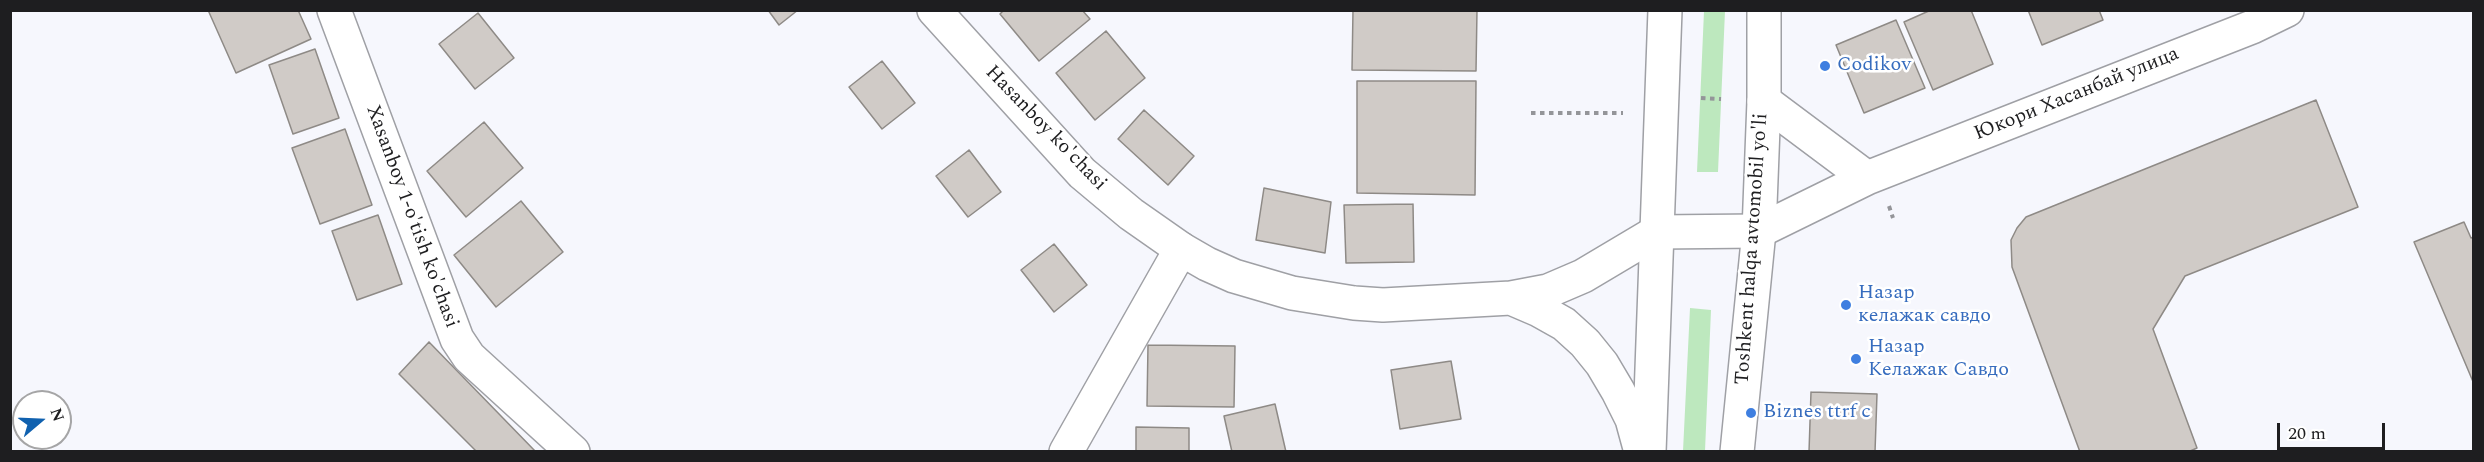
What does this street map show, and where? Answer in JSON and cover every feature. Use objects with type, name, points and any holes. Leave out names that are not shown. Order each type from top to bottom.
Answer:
[{"type":"main road","name":"Xasanboy 1-o'tish ko'chasi","points":[[334,10],[457,339],[469,357],[573,452]]},
{"type":"main road","name":"Hasanboy ko'chasi","points":[[934,10],[1082,173],[1131,214],[1181,249],[1234,276],[1292,293],[1363,304],[1412,305],[1511,298],[1548,291],[1583,276],[1657,232]]},
{"type":"main road","points":[[1649,452],[1665,10]]},
{"type":"main road","name":"Toshkent halqa avtomobil yo'li","points":[[1737,452],[1759,231],[1764,101],[1764,10]]},
{"type":"main road","name":"Юкори Хасанбай улица","points":[[1759,231],[1867,178],[2252,27],[2287,10]]},
{"type":"main road","points":[[1764,101],[1867,178]]},
{"type":"main road","points":[[1657,232],[1759,231]]},
{"type":"main road","points":[[1066,452],[1181,249]]},
{"type":"main road","name":"Hasanboy ko'chasi","points":[[1511,298],[1564,324],[1602,364],[1632,419],[1641,452]]},
{"type":"path","points":[[1701,98],[1721,99]]},
{"type":"path","points":[[1531,112],[1623,113]]},
{"type":"path","points":[[1889,205],[1893,218]]},
{"type":"green space","points":[[1704,11],[1725,11],[1718,172],[1697,172]]},
{"type":"green space","points":[[1690,308],[1711,310],[1705,451],[1683,451]]},
{"type":"building","points":[[208,10],[298,10],[311,39],[236,73]]},
{"type":"building","points":[[768,10],[798,10],[779,25]]},
{"type":"building","points":[[1004,10],[1082,10],[1090,19],[1039,61],[1000,14]]},
{"type":"building","points":[[1353,10],[1477,10],[1476,71],[1352,70]]},
{"type":"building","points":[[1931,10],[1971,10],[1993,64],[1933,90],[1904,22]]},
{"type":"building","points":[[2028,10],[2099,10],[2103,20],[2042,45]]},
{"type":"building","points":[[478,13],[514,58],[475,89],[439,44]]},
{"type":"building","points":[[1896,20],[1925,88],[1864,113],[1836,45]]},
{"type":"building","points":[[1106,31],[1145,78],[1095,120],[1056,73]]},
{"type":"building","points":[[315,49],[339,118],[293,134],[269,65]]},
{"type":"building","points":[[882,61],[915,103],[882,129],[849,87]]},
{"type":"building","points":[[1357,81],[1476,81],[1475,195],[1357,193]]},
{"type":"building","points":[[2316,100],[2358,207],[2185,276],[2153,329],[2197,448],[2188,452],[2080,452],[2012,267],[2011,240],[2017,228],[2026,217]]},
{"type":"building","points":[[1144,110],[1194,156],[1168,185],[1118,139]]},
{"type":"building","points":[[484,122],[523,168],[466,217],[427,171]]},
{"type":"building","points":[[345,129],[372,205],[320,224],[292,148]]},
{"type":"building","points":[[969,150],[1001,192],[968,217],[936,176]]},
{"type":"building","points":[[1264,188],[1331,202],[1325,253],[1256,240]]},
{"type":"building","points":[[521,201],[563,252],[496,307],[454,255]]},
{"type":"building","points":[[1413,204],[1414,262],[1346,263],[1344,205]]},
{"type":"building","points":[[378,215],[402,284],[357,300],[332,231]]},
{"type":"building","points":[[2464,222],[2471,238],[2474,237],[2474,384],[2414,242]]},
{"type":"building","points":[[1054,244],[1087,285],[1054,312],[1021,270]]},
{"type":"building","points":[[429,342],[536,452],[477,452],[399,374]]},
{"type":"building","points":[[1148,345],[1235,346],[1234,407],[1147,406]]},
{"type":"building","points":[[1451,361],[1461,419],[1400,429],[1391,370]]},
{"type":"building","points":[[1811,392],[1877,394],[1875,452],[1809,452]]},
{"type":"building","points":[[1275,404],[1286,452],[1232,452],[1224,416]]},
{"type":"building","points":[[1136,427],[1189,428],[1189,452],[1136,452]]},
{"type":"place","name":"Codikov","points":[[1825,66]]},
{"type":"place","name":"Назар келажак савдо","points":[[1846,305]]},
{"type":"place","name":"Назар Келажак Савдо","points":[[1856,359]]},
{"type":"place","name":"Biznes ttrf c","points":[[1751,413]]}]
